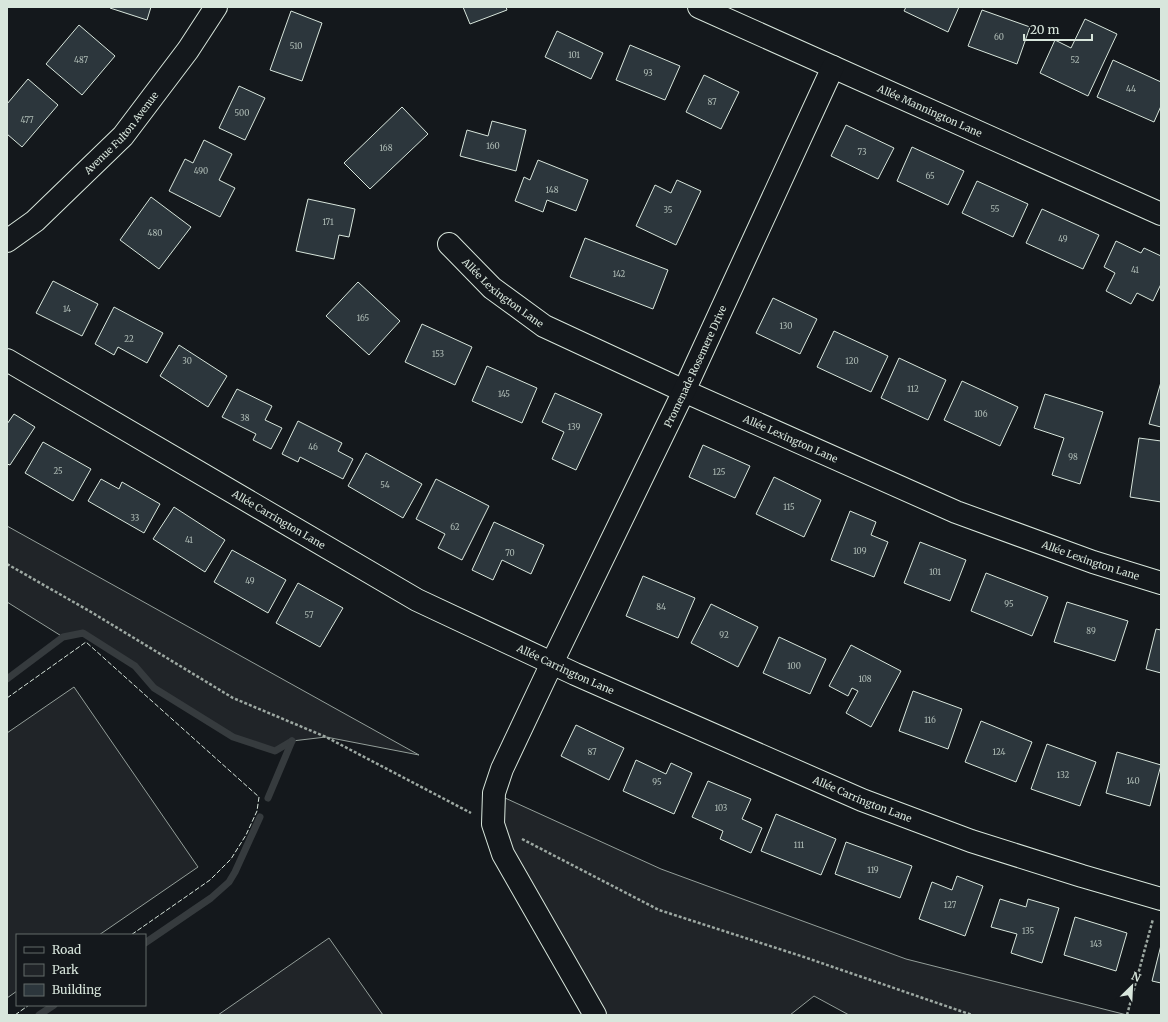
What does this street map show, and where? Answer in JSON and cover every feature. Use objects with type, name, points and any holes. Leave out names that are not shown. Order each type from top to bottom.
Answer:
[{"type":"street","name":"Avenue Fulton Avenue","points":[[7,241],[35,221],[123,136],[188,50],[216,7]]},
{"type":"street","name":"Allée Mannington Lane","points":[[699,7],[1161,214]]},
{"type":"street","name":"Promenade Rosemere Drive","points":[[493,824],[494,793],[502,769],[684,391],[833,68]]},
{"type":"street","name":"Allée Lexington Lane","points":[[449,244],[492,288],[544,326],[684,391],[956,512],[1093,562],[1161,583]]},
{"type":"street","name":"Allée Carrington Lane","points":[[7,360],[417,600],[552,663],[862,800],[971,841],[1161,899]]},
{"type":"street","points":[[493,824],[503,854],[595,1015]]},
{"type":"path","points":[[7,564],[91,612],[233,698],[326,737],[659,910],[804,957],[972,1015]]},
{"type":"path","points":[[1127,1015],[1151,926]]},
{"type":"green space","points":[[7,526],[419,755],[326,737],[292,741],[275,751],[233,737],[154,688],[135,666],[83,633],[63,637],[7,602]]},
{"type":"green space","points":[[74,687],[198,867],[100,934],[16,934],[16,992],[7,998],[7,733]]},
{"type":"green space","points":[[494,793],[661,869],[906,959],[1127,1015],[849,1015],[814,996],[790,1015],[595,1015],[503,854]]},
{"type":"green space","points":[[329,938],[383,1015],[218,1015]]},
{"type":"building","points":[[110,7],[151,7],[147,20]]},
{"type":"building","points":[[463,7],[506,7],[507,10],[470,24]]},
{"type":"building","points":[[906,7],[959,7],[948,32],[904,11]]},
{"type":"building","points":[[982,10],[1030,27],[1017,64],[968,46]]},
{"type":"building","points":[[291,11],[322,23],[302,81],[270,70]]},
{"type":"building","points":[[1085,19],[1117,34],[1088,96],[1040,73],[1055,40],[1071,48]]},
{"type":"building","points":[[79,25],[115,56],[82,95],[46,64]]},
{"type":"building","points":[[557,31],[603,53],[591,79],[545,57]]},
{"type":"building","points":[[630,45],[680,66],[665,100],[616,80]]},
{"type":"building","points":[[1113,60],[1161,82],[1161,106],[1154,122],[1097,97]]},
{"type":"building","points":[[704,75],[739,92],[721,129],[686,112]]},
{"type":"building","points":[[28,79],[58,105],[22,147],[7,134],[7,104]]},
{"type":"building","points":[[239,86],[265,98],[245,140],[219,128]]},
{"type":"building","points":[[402,107],[428,134],[370,189],[344,163]]},
{"type":"building","points":[[492,121],[526,130],[516,171],[460,156],[467,130],[488,136]]},
{"type":"building","points":[[846,125],[894,148],[878,179],[831,156]]},
{"type":"building","points":[[204,140],[232,154],[219,180],[235,188],[220,217],[169,191],[185,159],[193,163]]},
{"type":"building","points":[[912,147],[964,171],[948,205],[897,181]]},
{"type":"building","points":[[538,160],[588,180],[576,211],[547,200],[543,212],[515,201],[524,177],[530,180]]},
{"type":"building","points":[[677,180],[701,191],[676,245],[636,226],[655,185],[671,193]]},
{"type":"building","points":[[977,181],[1028,204],[1013,237],[962,213]]},
{"type":"building","points":[[151,197],[191,227],[159,269],[120,240]]},
{"type":"building","points":[[308,199],[355,209],[349,237],[339,235],[334,259],[296,251]]},
{"type":"building","points":[[1042,209],[1099,235],[1083,269],[1026,243]]},
{"type":"building","points":[[585,238],[668,270],[653,309],[570,277]]},
{"type":"building","points":[[1116,241],[1141,253],[1144,248],[1161,256],[1161,284],[1153,301],[1137,293],[1131,304],[1106,291],[1115,273],[1104,267]]},
{"type":"building","points":[[53,281],[98,304],[82,336],[36,313]]},
{"type":"building","points":[[358,282],[400,321],[369,355],[326,316]]},
{"type":"building","points":[[773,298],[817,319],[800,354],[756,333]]},
{"type":"building","points":[[114,307],[163,333],[147,363],[118,347],[114,355],[95,344]]},
{"type":"building","points":[[422,324],[472,347],[455,385],[405,362]]},
{"type":"building","points":[[834,331],[888,356],[871,392],[817,367]]},
{"type":"building","points":[[179,345],[227,376],[208,407],[160,376]]},
{"type":"building","points":[[899,358],[946,380],[928,420],[881,398]]},
{"type":"building","points":[[487,366],[537,388],[522,423],[472,401]]},
{"type":"building","points":[[962,381],[1018,407],[1000,446],[944,420]]},
{"type":"building","points":[[1161,382],[1161,427],[1149,424]]},
{"type":"building","points":[[237,389],[272,406],[265,420],[282,428],[271,449],[253,440],[256,434],[222,417]]},
{"type":"building","points":[[555,393],[602,414],[576,470],[552,459],[564,432],[542,422]]},
{"type":"building","points":[[1045,394],[1103,412],[1080,484],[1052,475],[1064,438],[1034,428]]},
{"type":"building","points":[[14,414],[35,427],[10,465],[7,464],[7,424]]},
{"type":"building","points":[[298,421],[342,443],[338,451],[353,459],[343,479],[300,457],[298,462],[282,454]]},
{"type":"building","points":[[1139,438],[1161,441],[1161,502],[1130,497]]},
{"type":"building","points":[[43,442],[91,469],[73,501],[25,473]]},
{"type":"building","points":[[703,445],[750,466],[735,498],[689,477]]},
{"type":"building","points":[[366,453],[422,484],[403,518],[348,486]]},
{"type":"building","points":[[774,477],[821,500],[804,537],[756,514]]},
{"type":"building","points":[[101,479],[119,489],[122,482],[160,504],[144,533],[88,501]]},
{"type":"building","points":[[436,479],[489,506],[462,560],[438,548],[445,534],[416,519]]},
{"type":"building","points":[[174,507],[225,540],[205,572],[153,539]]},
{"type":"building","points":[[850,511],[876,522],[871,535],[888,542],[874,577],[831,560]]},
{"type":"building","points":[[494,522],[544,545],[531,574],[502,560],[493,580],[472,570]]},
{"type":"building","points":[[920,542],[966,560],[950,601],[904,583]]},
{"type":"building","points":[[232,550],[286,580],[268,613],[214,582]]},
{"type":"building","points":[[986,573],[1048,597],[1032,636],[971,611]]},
{"type":"building","points":[[643,576],[695,598],[678,638],[626,616]]},
{"type":"building","points":[[298,583],[343,608],[320,647],[276,623]]},
{"type":"building","points":[[1067,602],[1128,621],[1115,661],[1054,642]]},
{"type":"building","points":[[711,604],[758,627],[738,667],[691,643]]},
{"type":"building","points":[[1156,629],[1161,630],[1161,673],[1146,669]]},
{"type":"building","points":[[779,637],[826,659],[810,694],[763,673]]},
{"type":"building","points":[[851,645],[901,671],[871,727],[846,713],[858,691],[852,688],[848,696],[829,686]]},
{"type":"building","points":[[913,691],[962,709],[948,749],[899,731]]},
{"type":"building","points":[[981,721],[1032,742],[1016,782],[965,762]]},
{"type":"building","points":[[576,725],[624,748],[609,780],[561,756]]},
{"type":"building","points":[[1047,744],[1096,762],[1080,806],[1031,789]]},
{"type":"building","points":[[1117,752],[1161,765],[1150,806],[1106,793]]},
{"type":"building","points":[[636,760],[666,774],[671,763],[692,773],[674,814],[623,791]]},
{"type":"building","points":[[708,781],[751,799],[742,819],[762,828],[751,853],[720,839],[723,831],[692,817]]},
{"type":"building","points":[[776,814],[836,839],[821,875],[761,851]]},
{"type":"building","points":[[846,842],[912,866],[900,898],[835,874]]},
{"type":"building","points":[[957,876],[983,886],[965,936],[919,919],[932,882],[952,890]]},
{"type":"building","points":[[1000,899],[1026,907],[1028,899],[1059,908],[1042,963],[1011,953],[1017,934],[991,927]]},
{"type":"building","points":[[1075,917],[1127,933],[1116,971],[1064,955]]},
{"type":"building","points":[[1161,945],[1161,983],[1152,981]]},
{"type":"waterway","points":[[7,679],[63,637],[83,633],[135,666],[154,688],[233,737],[275,751],[292,741]]},
{"type":"waterway","points":[[268,798],[292,741]]},
{"type":"waterway","points":[[146,942],[211,898],[229,882],[260,817]]},
{"type":"waterway","points":[[39,1015],[52,1006]]},
{"type":"fence","points":[[7,698],[86,642],[259,797],[257,811],[246,835],[231,859],[210,880],[132,934]]},
{"type":"fence","points":[[15,1015],[28,1006]]}]
